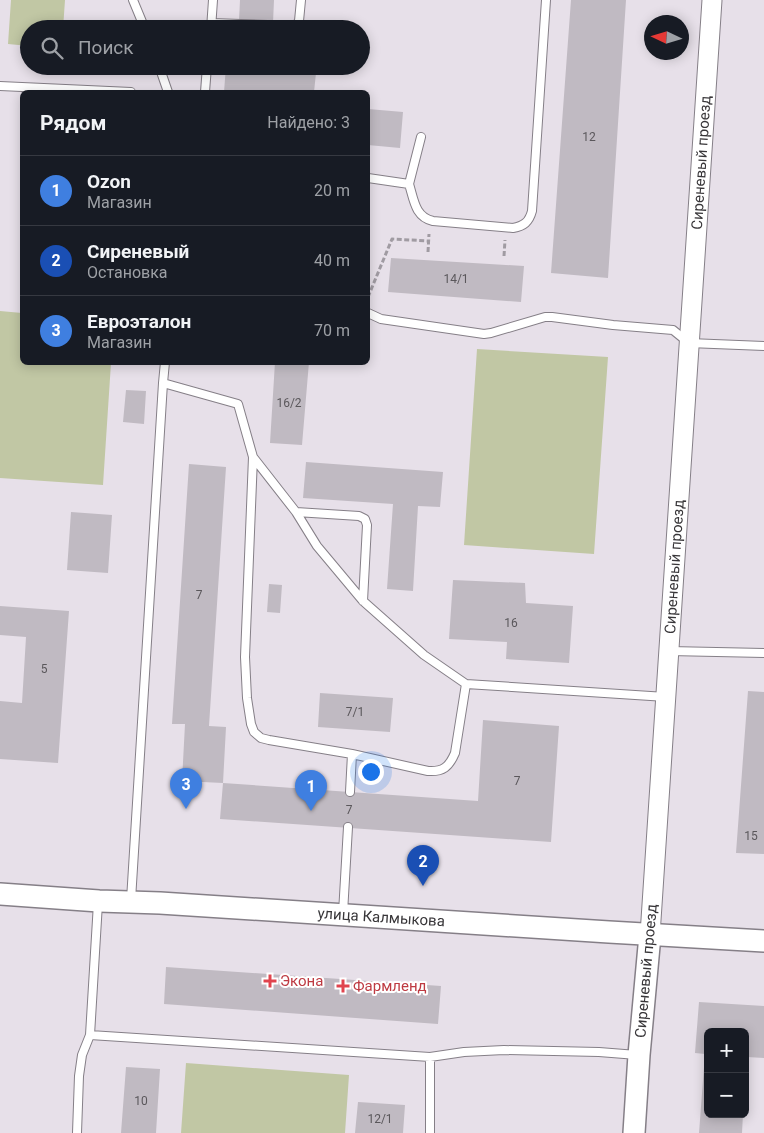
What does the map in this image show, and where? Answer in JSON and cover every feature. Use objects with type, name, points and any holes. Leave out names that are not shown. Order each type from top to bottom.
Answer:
[{"type":"main road","name":"улица Калмыкова","points":[[0,894],[764,940]]},
{"type":"main road","name":"Сиреневый проезд","points":[[634,1133],[650,934]]},
{"type":"street","name":"Сиреневый проезд","points":[[650,934],[712,0]]},
{"type":"lane","points":[[133,0],[141,20]]},
{"type":"lane","points":[[211,20],[213,0]]},
{"type":"lane","points":[[299,20],[300,0]]},
{"type":"lane","points":[[421,137],[409,184],[418,211],[422,216],[430,220],[513,228],[526,224],[532,211],[546,0]]},
{"type":"lane","points":[[162,75],[167,90]]},
{"type":"lane","points":[[205,90],[206,75]]},
{"type":"lane","points":[[0,86],[88,90]]},
{"type":"lane","points":[[370,178],[409,184]]},
{"type":"lane","points":[[370,314],[381,320],[488,334],[545,317],[552,317],[673,330],[689,344],[764,346]]},
{"type":"lane","points":[[131,902],[165,365]]},
{"type":"lane","points":[[163,382],[238,404],[253,457],[245,657],[246,698],[251,724],[254,732],[260,738],[352,754],[428,771],[437,771],[445,768],[452,762],[466,684]]},
{"type":"lane","points":[[253,457],[296,512],[317,546],[363,601],[424,655],[466,684],[666,697]]},
{"type":"lane","points":[[296,512],[359,516],[365,519],[367,525],[363,601]]},
{"type":"lane","points":[[669,651],[764,653]]},
{"type":"lane","points":[[350,792],[352,754]]},
{"type":"lane","points":[[343,915],[348,827]]},
{"type":"lane","points":[[77,1133],[79,1076],[82,1055],[90,1035],[99,901]]},
{"type":"lane","points":[[90,1035],[430,1057],[464,1052],[504,1050],[600,1052],[639,1055]]},
{"type":"lane","points":[[430,1057],[430,1133]]},
{"type":"path","points":[[428,252],[430,220]]},
{"type":"path","points":[[370,293],[392,240],[428,241]]},
{"type":"green space","points":[[11,0],[65,0],[64,20],[20,20],[20,45],[8,44]]},
{"type":"green space","points":[[0,311],[20,313],[20,365],[111,365],[103,485],[0,478]]},
{"type":"green space","points":[[477,349],[608,357],[594,554],[464,545]]},
{"type":"green space","points":[[186,1063],[349,1075],[345,1133],[181,1133]]},
{"type":"building","points":[[240,0],[274,0],[273,20],[239,20]]},
{"type":"building","points":[[571,0],[626,0],[608,278],[551,273]]},
{"type":"building","points":[[225,75],[316,75],[314,90],[224,90]]},
{"type":"building","points":[[370,109],[403,112],[400,148],[370,145]]},
{"type":"building","points":[[391,258],[524,266],[521,302],[388,292]]},
{"type":"building","points":[[275,365],[309,365],[302,445],[270,443]]},
{"type":"building","points":[[126,390],[146,391],[144,424],[123,422]]},
{"type":"building","points":[[306,462],[443,472],[440,507],[418,506],[413,591],[387,589],[393,504],[303,498]]},
{"type":"building","points":[[189,464],[226,467],[209,726],[226,727],[223,783],[182,781],[185,724],[172,724]]},
{"type":"building","points":[[71,512],[112,515],[108,573],[67,570]]},
{"type":"building","points":[[453,580],[525,583],[526,603],[573,606],[569,663],[506,659],[507,642],[449,639]]},
{"type":"building","points":[[269,584],[282,585],[280,613],[267,612]]},
{"type":"building","points":[[0,606],[69,611],[58,763],[0,759],[0,701],[22,703],[26,637],[0,635]]},
{"type":"building","points":[[748,691],[764,692],[764,854],[736,853]]},
{"type":"building","points":[[320,693],[393,698],[390,732],[318,727]]},
{"type":"building","points":[[483,720],[559,726],[551,842],[220,819],[223,783],[478,801]]},
{"type":"building","points":[[166,967],[441,986],[438,1024],[164,1004]]},
{"type":"building","points":[[699,1002],[764,1006],[764,1058],[749,1057],[749,1028],[704,1028],[704,1054],[695,1053]]},
{"type":"building","points":[[126,1067],[160,1069],[156,1133],[121,1133]]},
{"type":"building","points":[[704,1067],[704,1118],[743,1118],[742,1133],[699,1133]]},
{"type":"building","points":[[358,1102],[405,1105],[403,1133],[355,1133]]},
{"type":"place","name":"Евроэталон","points":[[186,809]]},
{"type":"place","name":"Ozon","points":[[311,811]]},
{"type":"place","name":"Сиреневый","points":[[423,886]]},
{"type":"place","name":"Экона","points":[[270,981]]},
{"type":"place","name":"Фармленд","points":[[343,986]]}]
